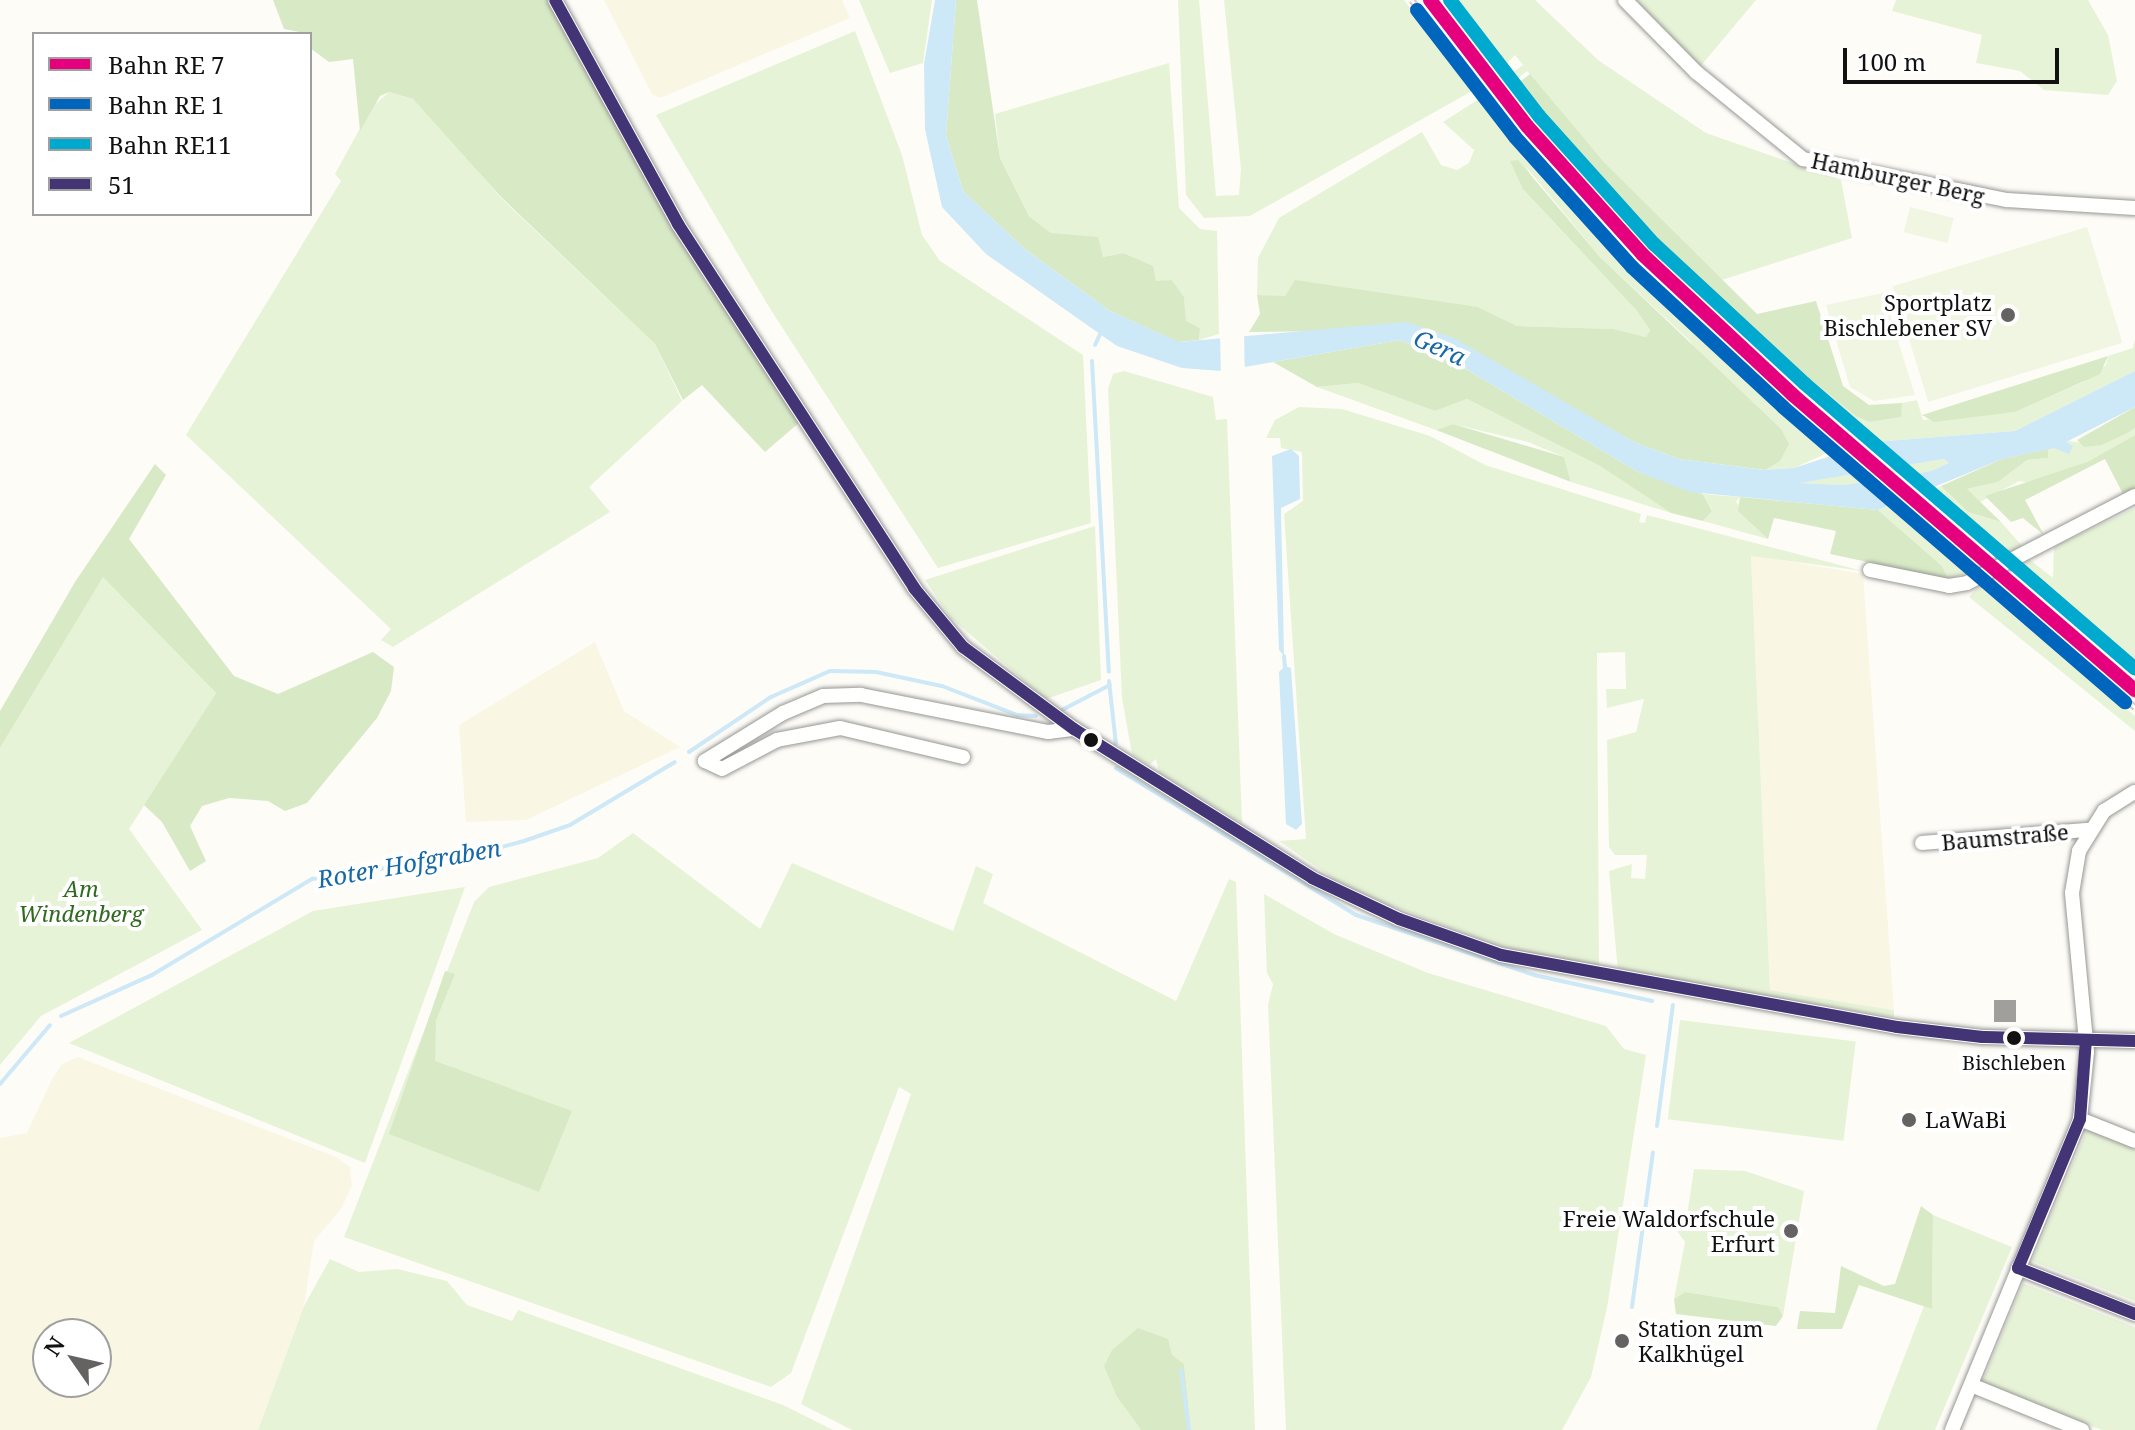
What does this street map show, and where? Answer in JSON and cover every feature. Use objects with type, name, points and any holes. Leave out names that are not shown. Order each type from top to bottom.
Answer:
[{"type":"street","points":[[555,0],[678,224],[914,588],[963,647],[1104,749],[1312,878],[1399,919],[1501,955],[1897,1027],[2135,1041]]},
{"type":"street","name":"Hamburger Berg","points":[[1625,0],[1696,72],[1803,159],[2007,200],[2135,208]]},
{"type":"street","points":[[1870,570],[1949,586],[1967,583],[2135,496]]},
{"type":"street","points":[[963,757],[840,728],[777,740],[722,769],[705,761],[783,713],[823,696],[861,695],[1048,732],[1074,729]]},
{"type":"street","points":[[1952,1430],[2080,1119],[2086,1040],[2072,893],[2088,830],[2104,811],[2135,792]]},
{"type":"street","name":"Baumstraße","points":[[1922,843],[2088,830]]},
{"type":"street","points":[[2080,1119],[2135,1141]]},
{"type":"street","points":[[2018,1268],[2135,1314]]},
{"type":"street","points":[[1971,1385],[2082,1430]]},
{"type":"shaded area","points":[[604,0],[842,0],[850,18],[660,98],[652,94]]},
{"type":"shaded area","points":[[1751,555],[1863,574],[1894,1010],[1770,990]]},
{"type":"shaded area","points":[[595,642],[624,711],[680,747],[526,820],[466,822],[459,725]]},
{"type":"shaded area","points":[[78,1057],[336,1157],[350,1167],[352,1186],[341,1209],[314,1241],[304,1306],[258,1430],[0,1430],[0,1138],[27,1133],[62,1064]]},
{"type":"green space","points":[[273,0],[548,0],[704,279],[801,421],[765,452],[702,385],[683,400],[655,344],[501,197],[413,99],[389,92],[380,96],[360,131],[353,59],[329,62],[312,49],[312,32],[284,29]]},
{"type":"green space","points":[[859,0],[932,0],[923,63],[890,73]]},
{"type":"green space","points":[[956,0],[977,0],[1000,158],[1029,216],[1051,233],[1098,237],[1103,257],[1123,253],[1153,266],[1156,281],[1172,280],[1184,297],[1186,321],[1200,328],[1199,340],[1178,342],[1110,311],[1026,250],[963,191],[946,135]]},
{"type":"green space","points":[[1178,0],[1199,0],[1216,196],[1239,195],[1241,169],[1224,0],[1404,0],[1472,91],[1250,216],[1204,218],[1186,195]]},
{"type":"green space","points":[[1455,0],[1535,0],[1598,60],[1706,133],[1841,180],[1852,238],[1722,280],[1604,162],[1527,71],[1513,82],[1508,76],[1523,65],[1515,55],[1502,68]]},
{"type":"green space","points":[[1636,0],[1756,0],[1699,68]]},
{"type":"green space","points":[[1896,0],[2088,0],[2108,35],[2117,81],[2108,95],[2044,90],[2020,71],[1976,63],[1982,35],[1892,11]]},
{"type":"green space","points":[[855,31],[902,155],[922,235],[940,261],[1083,355],[1091,523],[938,568],[769,307],[656,115]]},
{"type":"green space","points":[[1169,63],[1179,208],[1200,229],[1217,231],[1219,334],[1199,340],[1200,328],[1185,321],[1184,297],[1172,280],[1156,282],[1123,253],[1103,257],[1099,249],[1051,233],[1029,216],[1000,158],[995,114]]},
{"type":"green space","points":[[1530,74],[1604,162],[1757,314],[1816,301],[1843,386],[1869,405],[1902,403],[1901,417],[1870,422],[1856,416],[1734,317],[1555,131],[1518,83]]},
{"type":"green space","points":[[389,92],[413,99],[431,116],[501,198],[655,344],[682,401],[589,487],[610,512],[393,647],[381,640],[391,629],[186,435],[341,181],[335,174],[371,108]]},
{"type":"green space","points":[[1479,99],[1645,287],[1827,453],[1794,468],[1765,470],[1770,463],[1690,341],[1600,257],[1527,168],[1550,218],[1636,310],[1650,330],[1646,337],[1614,329],[1517,326],[1478,307],[1257,295],[1258,258],[1279,218],[1422,132],[1441,165],[1457,170],[1469,163],[1474,150],[1443,122]]},
{"type":"green space","points":[[1518,160],[1600,257],[1781,429],[1789,444],[1780,461],[1765,470],[1679,459],[1636,443],[1433,330],[1249,332],[1260,314],[1257,295],[1285,296],[1295,280],[1478,307],[1517,326],[1614,329],[1646,337],[1650,330],[1636,310],[1523,189],[1510,161]]},
{"type":"green space","points":[[1910,207],[1954,218],[1947,243],[1904,232]]},
{"type":"green space","name":"Sportplatz Bischlebener SV","points":[[2087,227],[2122,343],[1928,402],[1893,286]]},
{"type":"green space","points":[[1883,293],[1915,395],[1874,401],[1850,387],[1826,305]]},
{"type":"green space","points":[[1750,332],[1870,422],[1900,417],[1902,403],[1917,400],[1923,420],[2015,412],[2083,382],[2106,365],[2108,356],[2133,348],[2135,339],[2135,371],[2015,431],[1874,442]]},
{"type":"green space","points":[[1400,340],[1461,366],[1638,472],[1703,494],[1712,511],[1703,521],[1671,513],[1600,466],[1467,399],[1435,411],[1358,383],[1317,387],[1273,362]]},
{"type":"green space","points":[[2108,356],[2100,374],[2015,412],[1934,422],[1922,415]]},
{"type":"green space","points":[[1124,371],[1213,397],[1216,420],[1227,419],[1242,823],[1159,772],[1156,759],[1149,765],[1132,754],[1122,698],[1108,389],[1113,374]]},
{"type":"green space","points":[[1358,383],[1435,411],[1467,399],[1600,466],[1671,513],[1571,482],[1564,457],[1528,442],[1453,424],[1436,430],[1317,387]]},
{"type":"green space","points":[[1299,407],[1342,409],[1430,436],[1485,465],[1641,514],[1639,522],[1645,523],[1647,515],[1863,571],[1751,556],[1770,990],[1894,1010],[1894,1017],[1618,972],[1609,871],[1632,864],[1631,878],[1645,879],[1647,855],[1615,855],[1609,847],[1607,740],[1636,732],[1644,699],[1607,708],[1606,689],[1626,689],[1625,652],[1597,653],[1599,969],[1504,947],[1387,904],[1334,879],[1279,841],[1306,839],[1284,514],[1303,501],[1302,452],[1281,448],[1280,438],[1266,438],[1275,420]]},
{"type":"green space","points":[[2135,407],[2135,428],[2129,432],[2102,445],[2084,447],[2077,440]]},
{"type":"green space","points":[[1453,424],[1564,457],[1571,482],[1436,430]]},
{"type":"green space","points":[[2135,428],[2135,435],[2087,462],[2032,483],[2019,481],[1980,502],[1967,494],[1967,489],[1998,482],[2027,460],[2047,458],[2048,449],[2068,441],[2102,445]]},
{"type":"green space","points":[[2135,435],[2135,488],[2123,494],[2105,459],[2025,500],[2044,535],[2023,518],[2011,522],[1985,496],[2087,462]]},
{"type":"green space","points":[[2048,449],[2048,458],[2027,460],[1998,482],[1967,489],[2001,522],[1968,512],[1941,486],[2002,459]]},
{"type":"green space","points":[[1944,459],[1949,463],[1931,471],[1845,485],[1796,483]]},
{"type":"green space","points":[[155,464],[166,475],[129,539],[234,676],[278,694],[373,652],[394,667],[391,691],[377,718],[307,803],[285,811],[268,801],[229,798],[202,806],[190,826],[206,861],[190,871],[162,822],[144,805],[216,693],[103,577],[0,748],[0,711],[75,582]]},
{"type":"green space","points":[[1941,486],[1968,512],[2001,522],[2022,546],[2006,556],[1928,491]]},
{"type":"green space","points":[[1703,494],[1740,497],[1736,502],[1768,539],[1703,521],[1712,510]]},
{"type":"green space","points":[[1740,497],[1878,510],[1942,566],[1948,579],[1830,554],[1836,531],[1774,518],[1768,539],[1738,511]]},
{"type":"green space","points":[[1889,506],[1967,573],[1948,579],[1942,566],[1878,510]]},
{"type":"green space","points":[[2135,508],[2135,667],[2016,565],[2029,559],[2053,578],[2054,547]]},
{"type":"green space","points":[[1095,526],[1101,680],[1046,699],[951,618],[925,580]]},
{"type":"green space","name":"Am Windenberg","points":[[103,576],[216,693],[129,829],[202,930],[41,1016],[0,1065],[0,748]]},
{"type":"green space","points":[[1981,584],[2135,716],[2135,731],[1969,597]]},
{"type":"green space","points":[[633,833],[760,929],[792,863],[953,931],[976,866],[993,874],[983,903],[1176,1001],[1229,879],[1236,882],[1255,1430],[1191,1430],[1184,1364],[1117,1397],[1141,1430],[852,1430],[801,1404],[911,1094],[899,1087],[791,1373],[771,1387],[344,1237],[474,902],[489,887],[598,858]]},
{"type":"green space","points":[[465,887],[365,1163],[69,1043],[313,911]]},
{"type":"green space","points":[[1264,894],[1334,934],[1428,973],[1606,1026],[1624,1049],[1646,1055],[1607,1308],[1591,1377],[1562,1430],[1286,1430],[1268,1005],[1273,984],[1267,973]]},
{"type":"green space","points":[[445,971],[455,974],[436,1020],[435,1061],[572,1111],[539,1192],[389,1134]]},
{"type":"green space","points":[[1680,1020],[1856,1042],[1843,1141],[1668,1119]]},
{"type":"green space","points":[[2089,1125],[2135,1144],[2135,1301],[2032,1261]]},
{"type":"green space","points":[[1694,1169],[1745,1171],[1804,1191],[1783,1316],[1778,1307],[1685,1292],[1674,1299],[1685,1242],[1677,1231],[1685,1229]]},
{"type":"green space","points":[[1921,1206],[1933,1215],[1932,1309],[1859,1285],[1842,1329],[1797,1329],[1800,1311],[1835,1313],[1841,1266],[1884,1286],[1895,1284]]},
{"type":"green space","points":[[1933,1215],[2012,1247],[1935,1430],[1876,1430],[1924,1306],[1932,1309]]},
{"type":"green space","points":[[330,1259],[359,1272],[397,1269],[447,1281],[467,1305],[512,1321],[518,1310],[783,1405],[833,1430],[258,1430],[304,1306]]},
{"type":"green space","points":[[2023,1283],[2135,1327],[2135,1430],[2102,1430],[1982,1383]]},
{"type":"green space","points":[[1685,1292],[1778,1307],[1783,1316],[1776,1326],[1676,1314],[1674,1299]]},
{"type":"green space","points":[[1138,1328],[1168,1339],[1172,1355],[1184,1364],[1191,1430],[1141,1430],[1117,1397],[1104,1366],[1112,1350]]},
{"type":"water","name":"Gera","points":[[935,0],[956,0],[946,135],[963,191],[1026,250],[1110,311],[1179,342],[1406,322],[1454,338],[1636,443],[1679,459],[1764,470],[1794,468],[1874,442],[2015,431],[2135,371],[2135,407],[2066,442],[2073,446],[2069,454],[2054,448],[2002,459],[1878,510],[1690,492],[1638,472],[1461,366],[1400,340],[1221,371],[1182,368],[1117,346],[986,254],[942,207],[925,129],[924,64]],"holes":[[[1944,459],[1949,463],[1931,471],[1845,485],[1799,483]]]},
{"type":"water","points":[[1291,449],[1299,456],[1300,499],[1281,508],[1284,656],[1279,650],[1272,456]]},
{"type":"water","points":[[1285,666],[1291,668],[1302,824],[1296,830],[1286,824],[1279,672]]},
{"type":"pier","points":[[1220,329],[1244,329],[1245,371],[1221,371]]},
{"type":"pier","points":[[1870,439],[1902,467],[1851,474],[1823,450]]},
{"type":"pier","points":[[1906,471],[1931,494],[1892,509],[1857,479]]},
{"type":"building","points":[[1994,1000],[2016,1000],[2016,1022],[1994,1022]]},
{"type":"waterway","points":[[1095,345],[1101,332]]},
{"type":"waterway","points":[[1092,361],[1109,672]]},
{"type":"waterway","points":[[1284,656],[1285,667]]},
{"type":"waterway","name":"Roter Hofgraben","points":[[689,752],[771,697],[830,671],[876,672],[942,686],[1017,715],[1036,716]]},
{"type":"waterway","points":[[1109,681],[1116,744]]},
{"type":"waterway","name":"Roter Hofgraben","points":[[1062,710],[1110,685]]},
{"type":"waterway","name":"Roter Hofgraben","points":[[61,1016],[152,975],[312,879],[468,856],[524,841],[570,825],[675,762]]},
{"type":"waterway","points":[[1116,768],[1356,915],[1534,975],[1652,1001]]},
{"type":"waterway","points":[[1657,1126],[1673,1005]]},
{"type":"waterway","name":"Roter Hofgraben","points":[[0,1084],[50,1025]]},
{"type":"waterway","points":[[1632,1307],[1653,1152]]},
{"type":"waterway","points":[[1181,1370],[1189,1430]]},
{"type":"railway","points":[[1412,0],[1491,105],[1636,267],[1785,406],[2135,707]]},
{"type":"transit line","name":"51","points":[[555,0],[678,224],[914,588],[963,647],[1074,729],[1312,878],[1399,919],[1501,955],[1897,1027],[1982,1037],[2135,1041]]},
{"type":"transit line","points":[[1430,0],[1527,126],[1643,255],[1793,395],[2135,690]]},
{"type":"transit line","points":[[1417,10],[1515,137],[1632,267],[1783,407],[2125,702]]},
{"type":"transit line","name":"51","points":[[2018,1268],[2080,1119],[2086,1040]]},
{"type":"transit line","name":"51","points":[[2018,1268],[2135,1314]]},
{"type":"rail line","name":"RE11","points":[[1450,0],[1539,116],[1654,244],[1804,383],[2135,669]]},
{"type":"place","name":"Sportplatz Bischlebener SV","points":[[2008,315]]},
{"type":"place","name":"Bischleben","points":[[2014,1038]]},
{"type":"place","name":"LaWaBi","points":[[1909,1120]]},
{"type":"place","name":"Freie Waldorfschule Erfurt","points":[[1791,1231]]},
{"type":"place","name":"Station zum Kalkhügel","points":[[1622,1341]]}]
